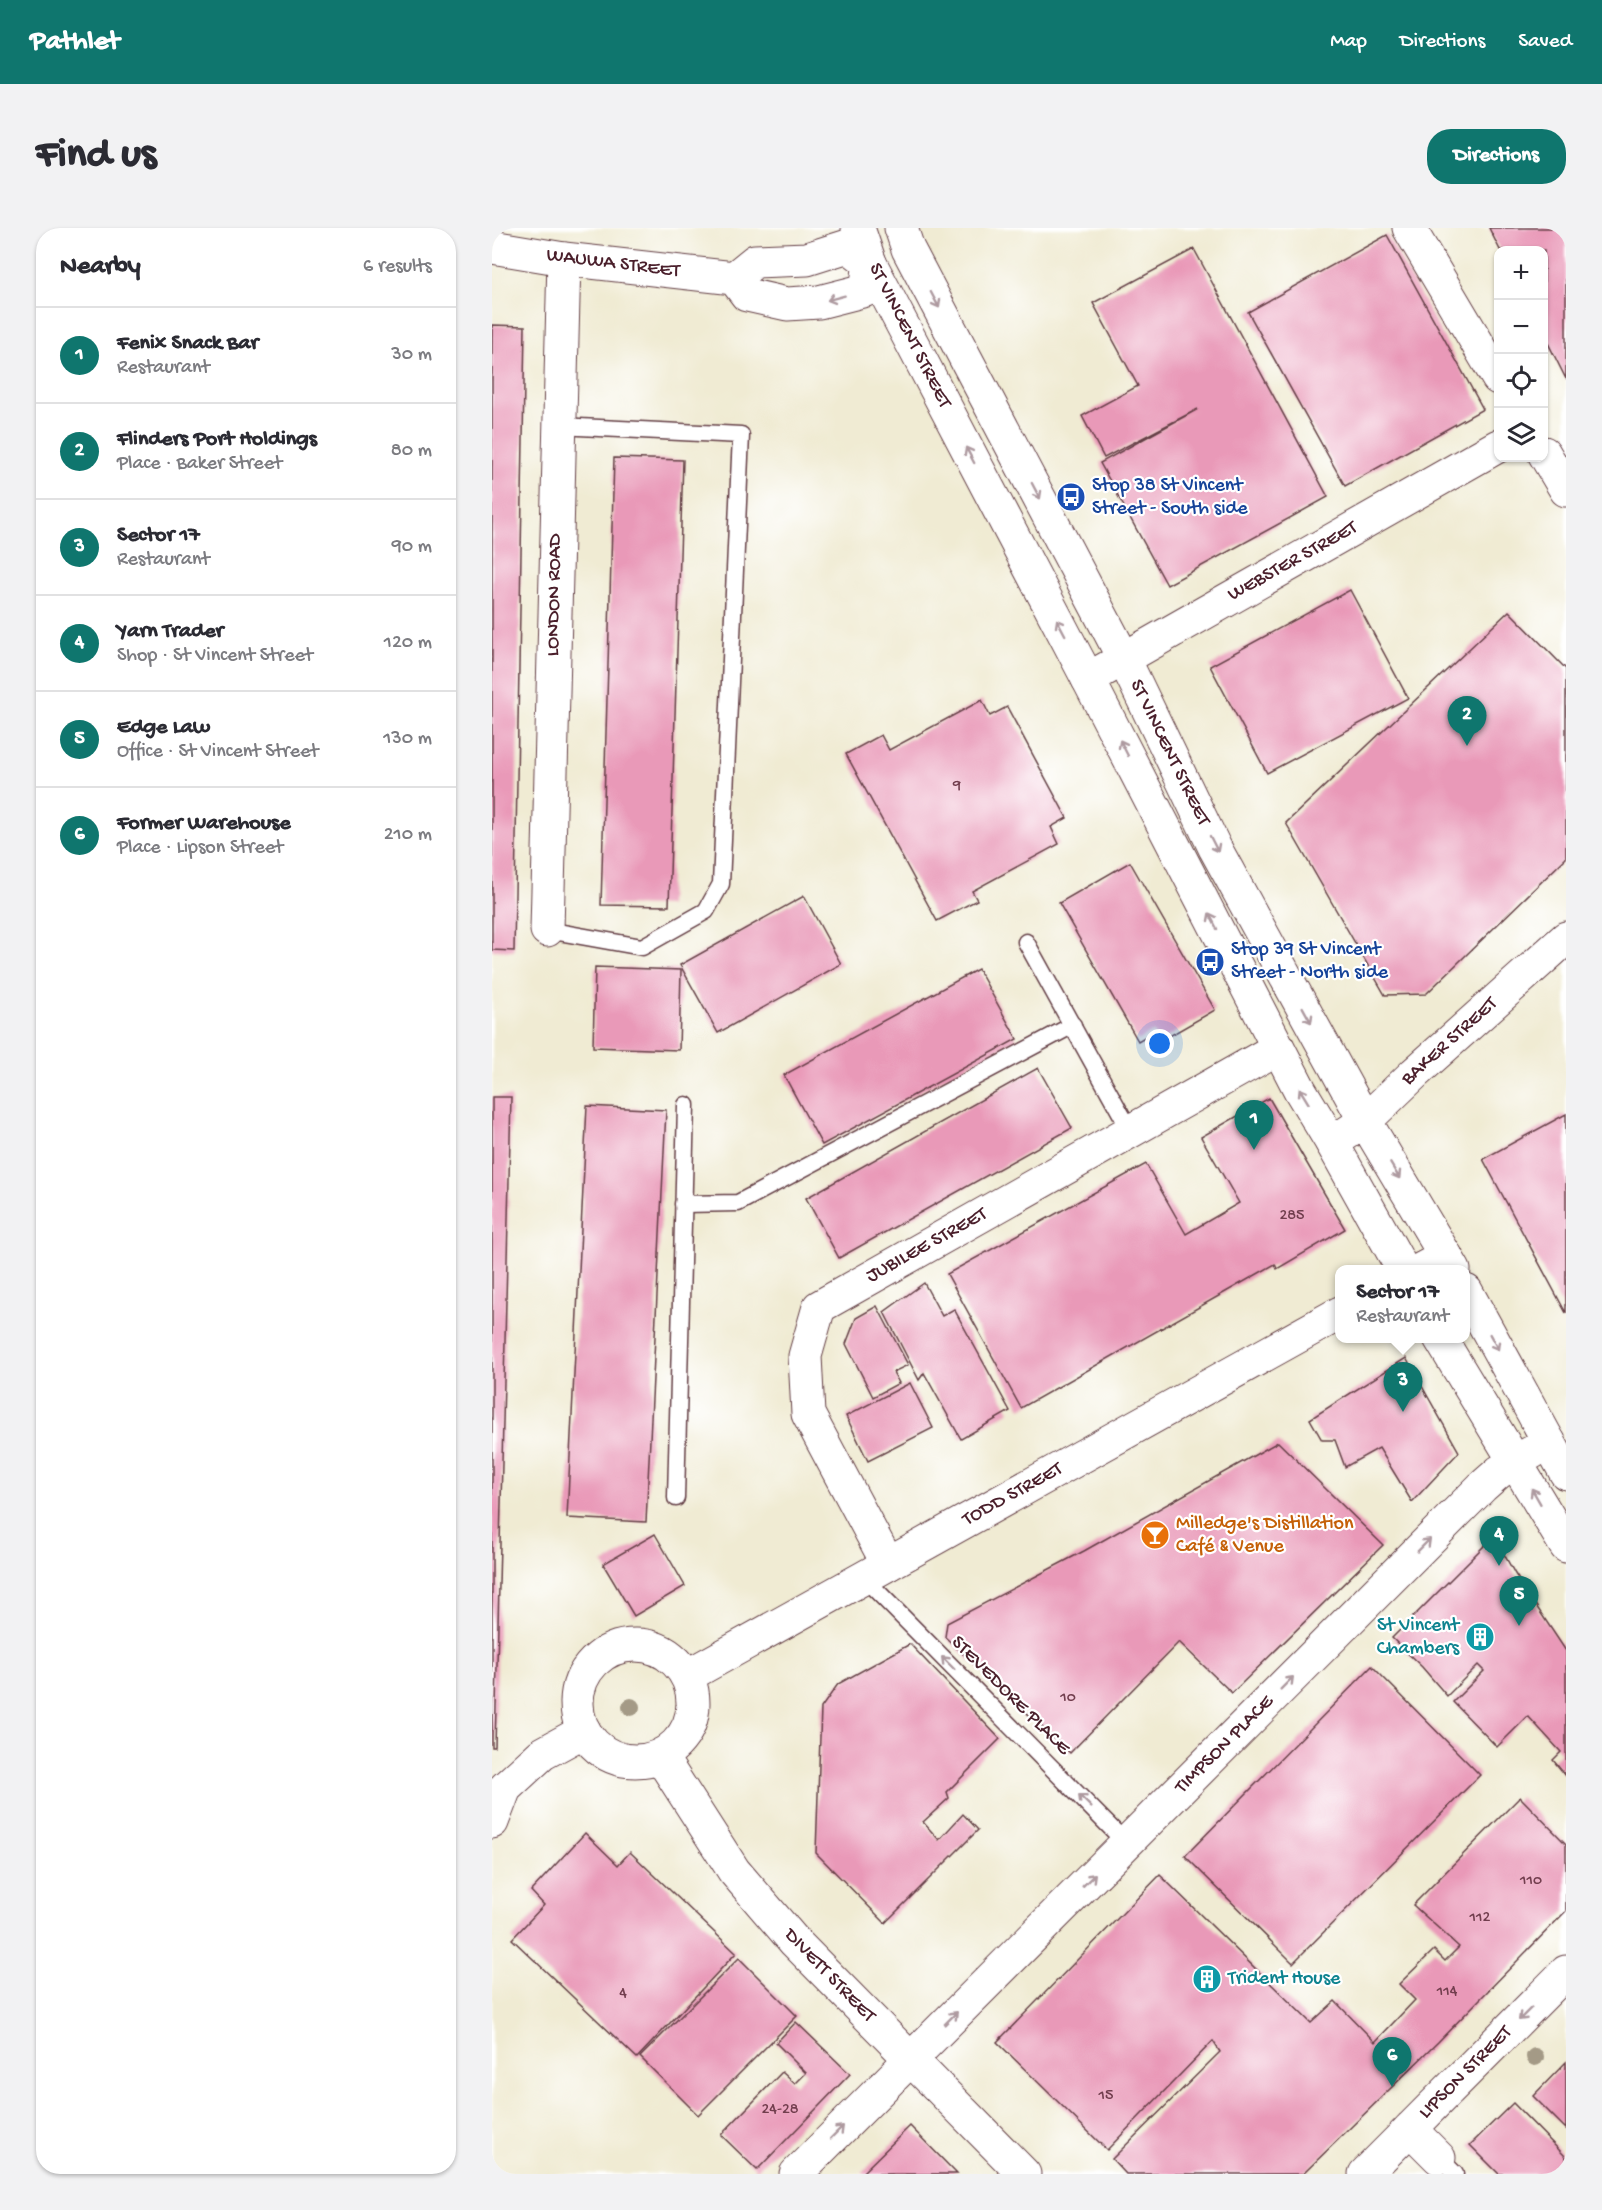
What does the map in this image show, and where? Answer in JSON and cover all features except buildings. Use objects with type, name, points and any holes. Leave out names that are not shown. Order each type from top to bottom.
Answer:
[{"type":"street","name":"ST VINCENT STREET","points":[[858,228],[870,263],[1278,1048],[1401,1265]]},
{"type":"street","points":[[1409,228],[1494,371]]},
{"type":"street","name":"ST VINCENT STREET","points":[[904,238],[1124,659],[1215,848],[1365,1121],[1440,1265]]},
{"type":"street","points":[[870,263],[848,246],[807,259],[755,261],[734,279],[747,295],[788,304],[819,302],[866,290],[870,263],[904,238]]},
{"type":"street","name":"WAUWA STREET","points":[[492,247],[564,259],[734,279]]},
{"type":"street","name":"LONDON ROAD","points":[[547,930],[564,259]]},
{"type":"street","name":"WEBSTER STREET","points":[[1088,679],[1494,448]]},
{"type":"street","points":[[1548,460],[1566,490]]},
{"type":"street","name":"BAKER STREET","points":[[1332,1143],[1365,1121],[1415,1073],[1566,938]]},
{"type":"street","name":"JUBILEE STREET","points":[[876,1571],[808,1414],[805,1356],[819,1307],[1278,1048]]},
{"type":"street","points":[[1470,1298],[1566,1473]]},
{"type":"street","name":"TODD STREET","points":[[687,1676],[1335,1316]]},
{"type":"street","points":[[1443,1343],[1566,1546]]},
{"type":"street","name":"TIMPSON PLACE","points":[[796,2174],[1482,1487],[1499,1472],[1549,1442]]},
{"type":"street","points":[[629,1645],[657,1649],[676,1662],[687,1676],[693,1702],[688,1726],[673,1747],[660,1756],[640,1761],[617,1759],[596,1747],[584,1731],[577,1707],[579,1685],[592,1663],[607,1652],[629,1645]]},
{"type":"street","points":[[492,1822],[499,1786],[542,1754],[584,1731]]},
{"type":"street","name":"DIVETT STREET","points":[[660,1756],[734,1871],[795,1942],[1024,2174]]},
{"type":"street","name":"LIPSON STREET","points":[[1365,2174],[1566,1972]]},
{"type":"street","points":[[1410,2129],[1447,2166]]},
{"type":"lane","points":[[547,930],[642,947],[706,911],[721,884],[741,435],[559,426]]},
{"type":"lane","points":[[1026,942],[1131,1132]]},
{"type":"lane","points":[[683,1204],[738,1203],[1072,1025]]},
{"type":"lane","points":[[676,1498],[686,1105]]},
{"type":"lane","name":"STEVEDORE PLACE","points":[[876,1571],[1126,1843]]},
{"type":"place","name":"Stop 38 St Vincent Street - South side","points":[[1071,497]]},
{"type":"place","name":"Flinders Port Holdings","points":[[1467,746]]},
{"type":"place","name":"Stop 39 St Vincent Street - North side","points":[[1210,962]]},
{"type":"place","name":"Fenix Snack Bar","points":[[1254,1150]]},
{"type":"place","name":"Sector 17","points":[[1403,1412]]},
{"type":"place","name":"Milledge's Distillation Café & Venue","points":[[1155,1535]]},
{"type":"place","name":"Yarn Trader","points":[[1499,1566]]},
{"type":"place","name":"Edge Law","points":[[1519,1626]]},
{"type":"place","name":"St Vincent Chambers","points":[[1480,1637]]},
{"type":"place","name":"Trident House","points":[[1207,1979]]},
{"type":"place","name":"Former Warehouse","points":[[1392,2087]]}]
